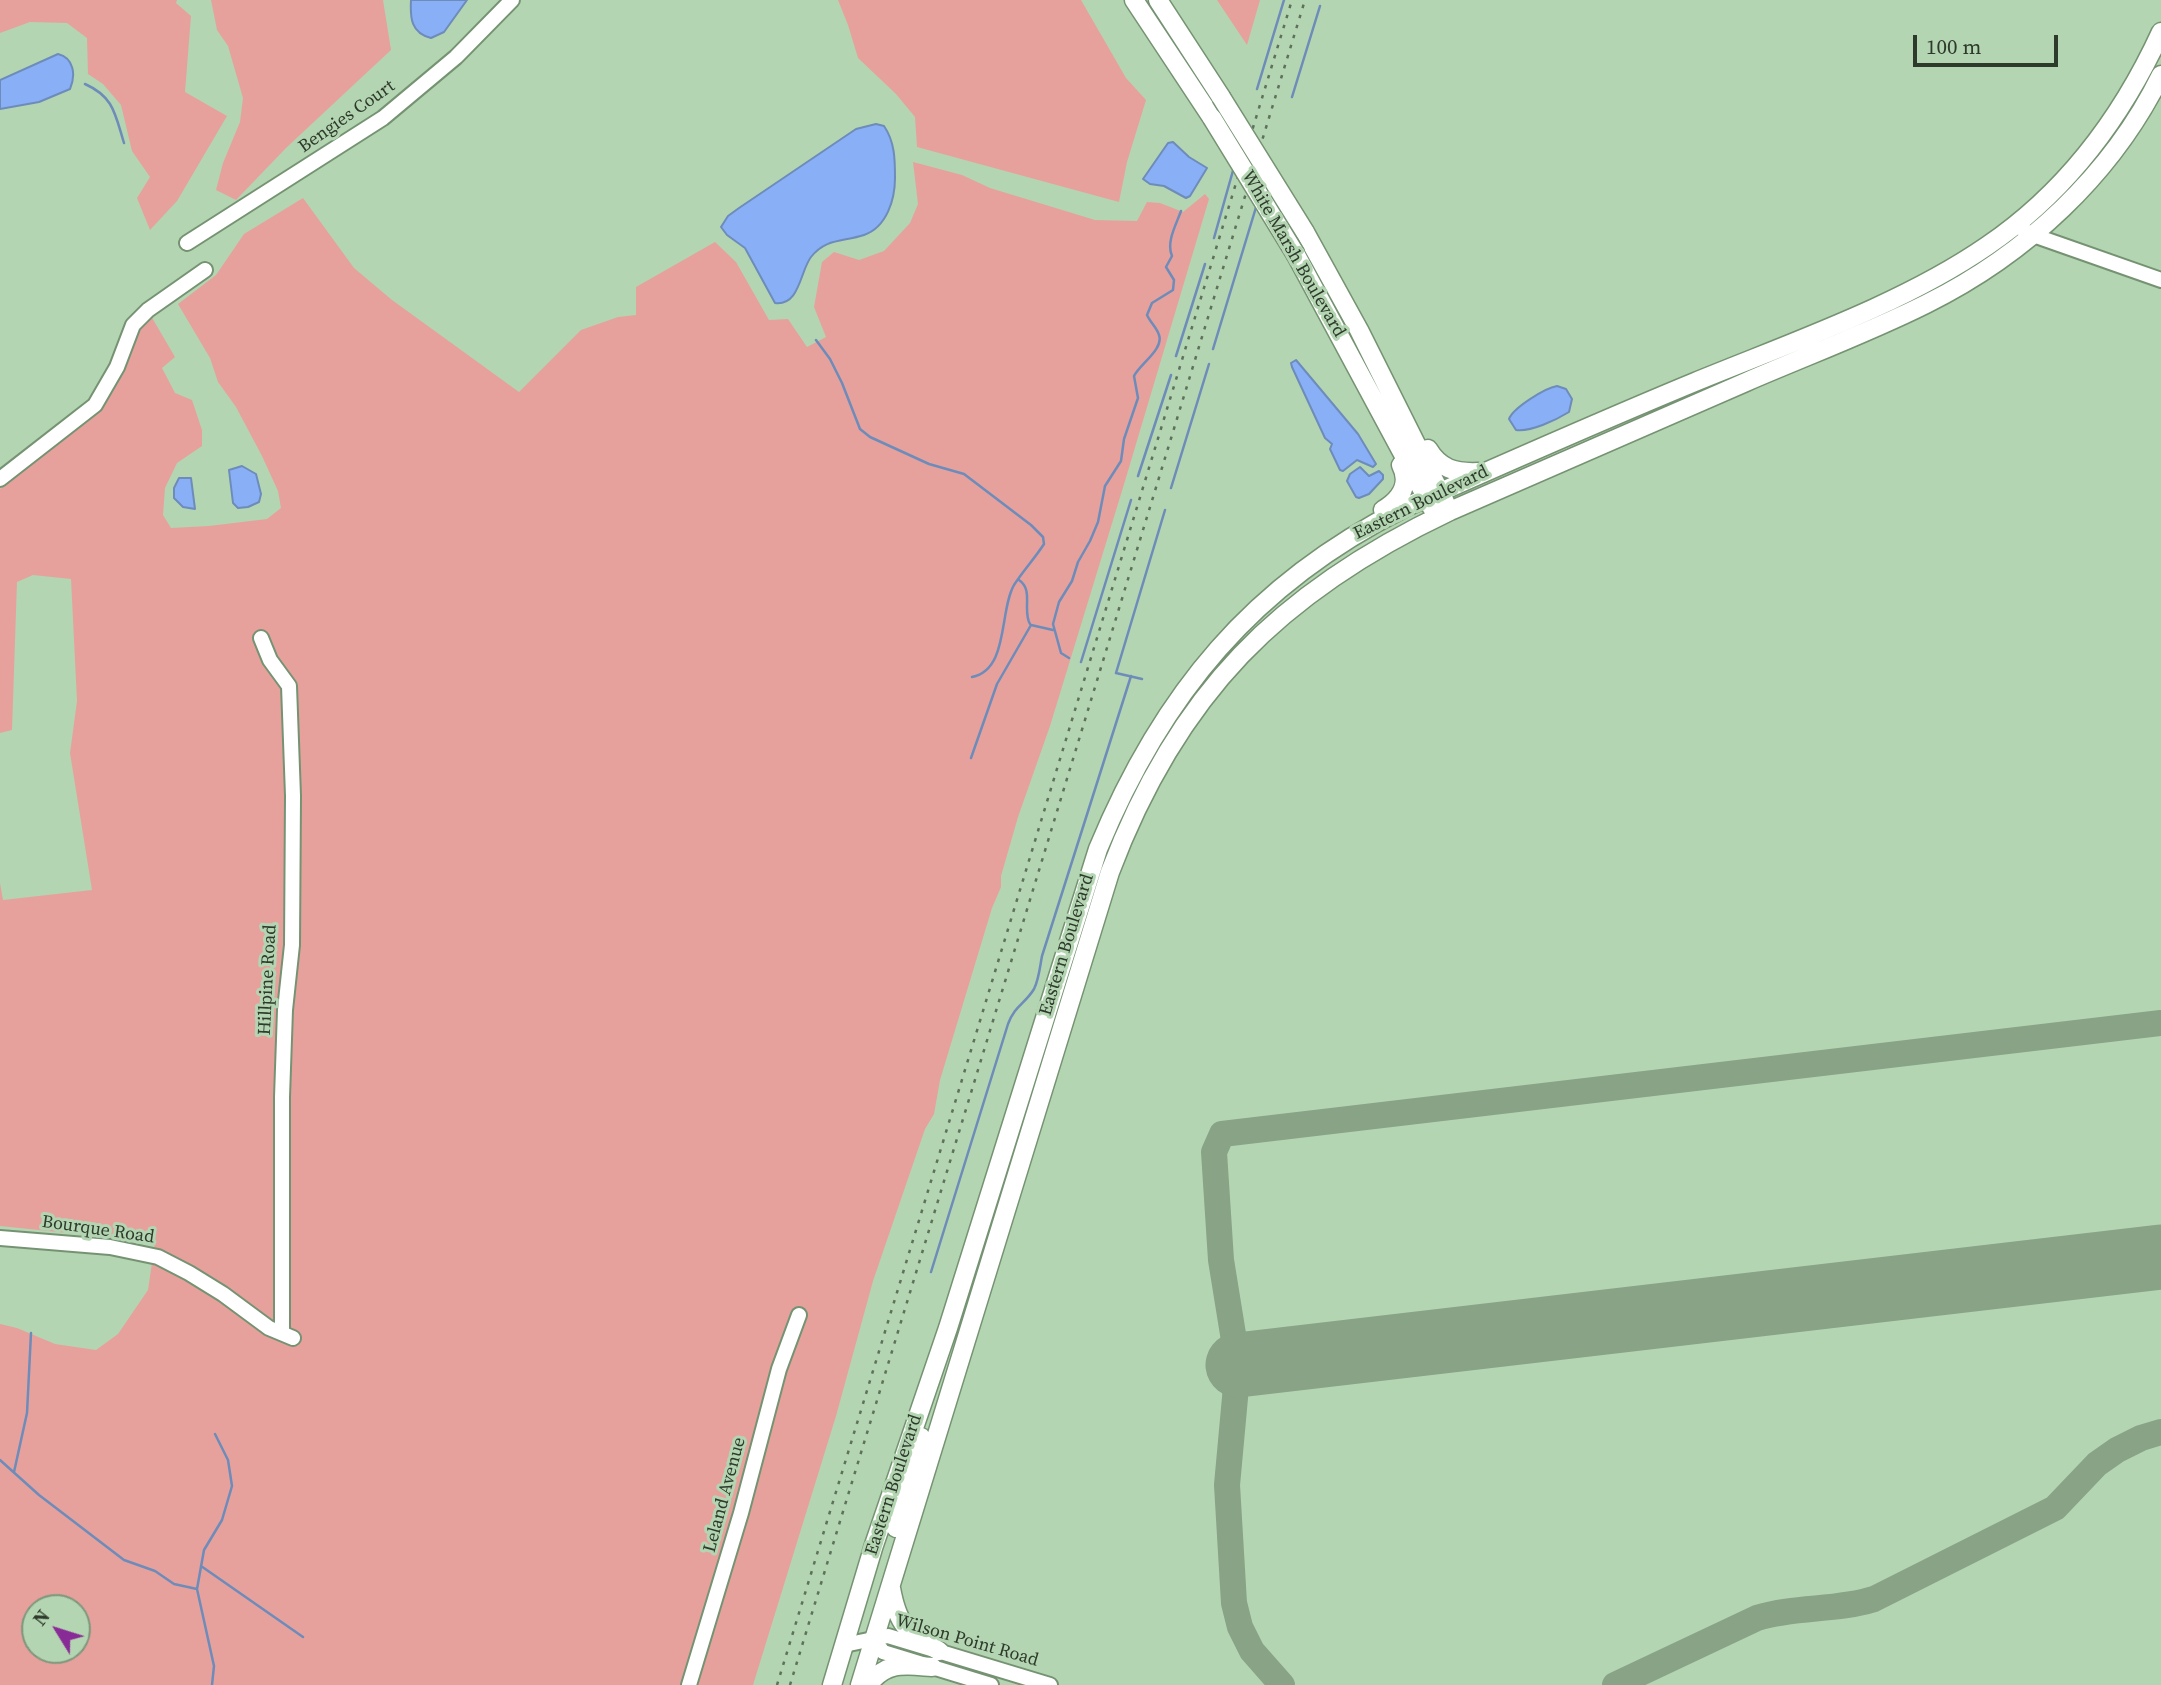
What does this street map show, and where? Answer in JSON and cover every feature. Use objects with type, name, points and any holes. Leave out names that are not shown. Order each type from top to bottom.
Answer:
[{"type":"main road","name":"White Marsh Boulevard","points":[[1134,0],[1212,118],[1296,255],[1367,385],[1443,514]]},
{"type":"main road","name":"White Marsh Boulevard","points":[[1158,0],[1305,232],[1400,410],[1433,495]]},
{"type":"main road","name":"Eastern Boulevard","points":[[832,1685],[890,1494],[948,1328],[1088,877],[1130,776],[1153,736],[1188,685],[1230,634],[1278,589],[1312,562],[1358,532],[1487,471],[1904,293],[1966,260],[2015,225],[2055,188],[2095,143],[2135,83],[2161,32]]},
{"type":"main road","name":"Eastern Boulevard","points":[[860,1685],[1091,928],[1124,835],[1147,785],[1174,739],[1209,691],[1276,621],[1320,585],[1394,538],[1443,514],[1917,309],[1981,273],[2033,235],[2077,194],[2105,162],[2139,114],[2161,75]]},
{"type":"main road","points":[[1358,532],[1367,518],[1387,507],[1399,496],[1406,481],[1404,471],[1368,401],[1367,385]]},
{"type":"main road","points":[[1400,410],[1413,421],[1433,457],[1440,464],[1453,472],[1487,471]]},
{"type":"main road","points":[[874,1639],[868,1620],[943,1361],[948,1328]]},
{"type":"main road","points":[[891,1586],[900,1620],[935,1659]]},
{"type":"main road","points":[[868,1685],[877,1674],[895,1665],[935,1659]]},
{"type":"street","name":"Bengies Court","points":[[187,243],[333,152],[391,112],[456,57],[512,0]]},
{"type":"street","points":[[2015,225],[2033,235],[2161,280]]},
{"type":"street","points":[[0,479],[95,405],[117,367],[133,324],[148,310],[205,270]]},
{"type":"street","name":"Hillpine Road","points":[[261,638],[270,660],[289,686],[292,945],[285,1010],[282,1097],[288,1335]]},
{"type":"street","name":"Bourque Road","points":[[0,1238],[110,1247],[158,1257],[223,1294],[269,1328],[288,1335]]},
{"type":"street","name":"Leland Avenue","points":[[689,1685],[741,1513],[779,1369],[799,1315]]},
{"type":"street","name":"Wilson Point Road","points":[[844,1645],[888,1636],[991,1685]]},
{"type":"street","name":"Wilson Point Road","points":[[935,1659],[1049,1685]]},
{"type":"shaded area","points":[[0,0],[177,0],[176,3],[191,16],[185,92],[227,116],[177,201],[150,230],[137,198],[150,177],[132,151],[121,105],[103,84],[88,74],[87,38],[67,23],[30,22],[0,33]]},
{"type":"shaded area","points":[[211,0],[383,0],[391,50],[286,148],[236,200],[216,190],[223,163],[240,122],[243,98],[228,46],[217,30]]},
{"type":"shaded area","points":[[838,0],[1081,0],[1126,78],[1146,100],[1127,162],[1119,202],[917,147],[915,117],[896,94],[858,58]]},
{"type":"shaded area","points":[[1217,0],[1260,0],[1247,45]]},
{"type":"shaded area","points":[[913,162],[962,175],[990,188],[1095,220],[1137,221],[1147,202],[1160,203],[1183,212],[1205,194],[1209,199],[1050,726],[1018,817],[1001,876],[1001,887],[992,908],[940,1080],[934,1114],[925,1129],[873,1281],[836,1416],[753,1685],[0,1685],[0,1324],[55,1344],[96,1350],[118,1334],[148,1290],[155,1242],[0,1226],[0,883],[3,900],[92,890],[70,753],[77,701],[71,579],[33,575],[17,582],[12,730],[0,733],[0,489],[99,404],[140,330],[151,316],[175,357],[162,368],[175,393],[192,400],[202,430],[202,446],[177,463],[165,488],[163,515],[171,528],[267,519],[281,508],[278,491],[262,456],[236,407],[218,382],[210,358],[178,304],[216,275],[244,234],[303,198],[354,268],[392,300],[519,392],[581,330],[618,317],[636,315],[636,287],[715,242],[736,262],[769,320],[788,319],[807,347],[826,337],[814,307],[822,262],[834,252],[859,260],[884,251],[910,223],[918,204]]},
{"type":"water","points":[[411,0],[467,0],[444,32],[431,38],[424,36],[413,24]]},
{"type":"water","points":[[58,54],[67,59],[72,68],[70,89],[39,102],[0,109],[0,80]]},
{"type":"water","points":[[876,124],[884,126],[888,132],[894,158],[893,195],[884,219],[879,226],[864,235],[829,244],[817,251],[807,263],[790,299],[775,303],[745,248],[721,227],[728,216],[739,208],[856,129]]},
{"type":"water","points":[[1173,142],[1189,157],[1207,168],[1190,196],[1186,198],[1143,179],[1168,143]]},
{"type":"water","points":[[1296,360],[1358,434],[1376,464],[1373,467],[1357,460],[1343,471],[1340,470],[1330,449],[1332,444],[1325,438],[1292,367],[1291,363]]},
{"type":"water","points":[[1557,386],[1566,389],[1572,399],[1569,412],[1536,427],[1516,430],[1509,419],[1516,409],[1545,390]]},
{"type":"water","points":[[242,466],[256,474],[261,494],[259,502],[238,508],[233,503],[229,470]]},
{"type":"water","points":[[1360,467],[1369,476],[1379,471],[1383,479],[1369,494],[1359,498],[1347,481],[1350,474]]},
{"type":"water","points":[[179,478],[191,478],[195,509],[183,507],[174,498],[174,488]]},
{"type":"waterway","points":[[1257,89],[1284,0]]},
{"type":"waterway","points":[[1292,97],[1320,6]]},
{"type":"waterway","points":[[85,84],[95,89],[112,107],[124,143]]},
{"type":"waterway","points":[[1214,238],[1234,167]]},
{"type":"waterway","points":[[1213,349],[1257,204]]},
{"type":"waterway","points":[[1069,658],[1061,653],[1053,624],[1059,602],[1072,581],[1078,562],[1098,522],[1105,486],[1121,461],[1124,439],[1138,398],[1134,376],[1155,351],[1160,340],[1147,315],[1152,303],[1173,290],[1174,280],[1166,267],[1172,256],[1171,239],[1181,211]]},
{"type":"waterway","points":[[1176,356],[1205,264]]},
{"type":"waterway","points":[[816,340],[830,359],[842,383],[860,429],[870,437],[929,464],[964,474],[1043,537],[1044,544],[1009,596],[998,652],[984,672],[972,677]]},
{"type":"waterway","points":[[1171,488],[1209,364]]},
{"type":"waterway","points":[[1138,476],[1171,375]]},
{"type":"waterway","points":[[1081,662],[1131,500]]},
{"type":"waterway","points":[[1142,679],[1116,673],[1165,510]]},
{"type":"waterway","points":[[1019,580],[1026,589],[1030,624]]},
{"type":"waterway","points":[[1031,625],[1053,630]]},
{"type":"waterway","points":[[971,758],[997,684],[1031,625]]},
{"type":"waterway","points":[[931,1272],[1008,1024],[1037,981],[1042,956],[1131,676]]},
{"type":"waterway","points":[[14,1472],[27,1413],[31,1333]]},
{"type":"waterway","points":[[212,1685],[214,1666],[197,1589],[204,1550],[222,1520],[232,1486],[228,1460],[215,1434]]},
{"type":"waterway","points":[[0,1460],[39,1495],[124,1560],[155,1571],[174,1584],[197,1589]]},
{"type":"waterway","points":[[201,1566],[303,1637]]},
{"type":"taxiway","points":[[1282,1685],[1252,1651],[1240,1627],[1234,1603],[1227,1485],[1238,1365],[1221,1260],[1214,1152],[1222,1134],[2161,1023]]},
{"type":"taxiway","points":[[1615,1685],[1757,1618],[1874,1599],[2055,1508],[2097,1464],[2117,1450],[2161,1432]]},
{"type":"runway","points":[[1238,1365],[2161,1257]]},
{"type":"railway","points":[[777,1685],[1292,0]]},
{"type":"railway","points":[[790,1685],[1305,0]]}]
